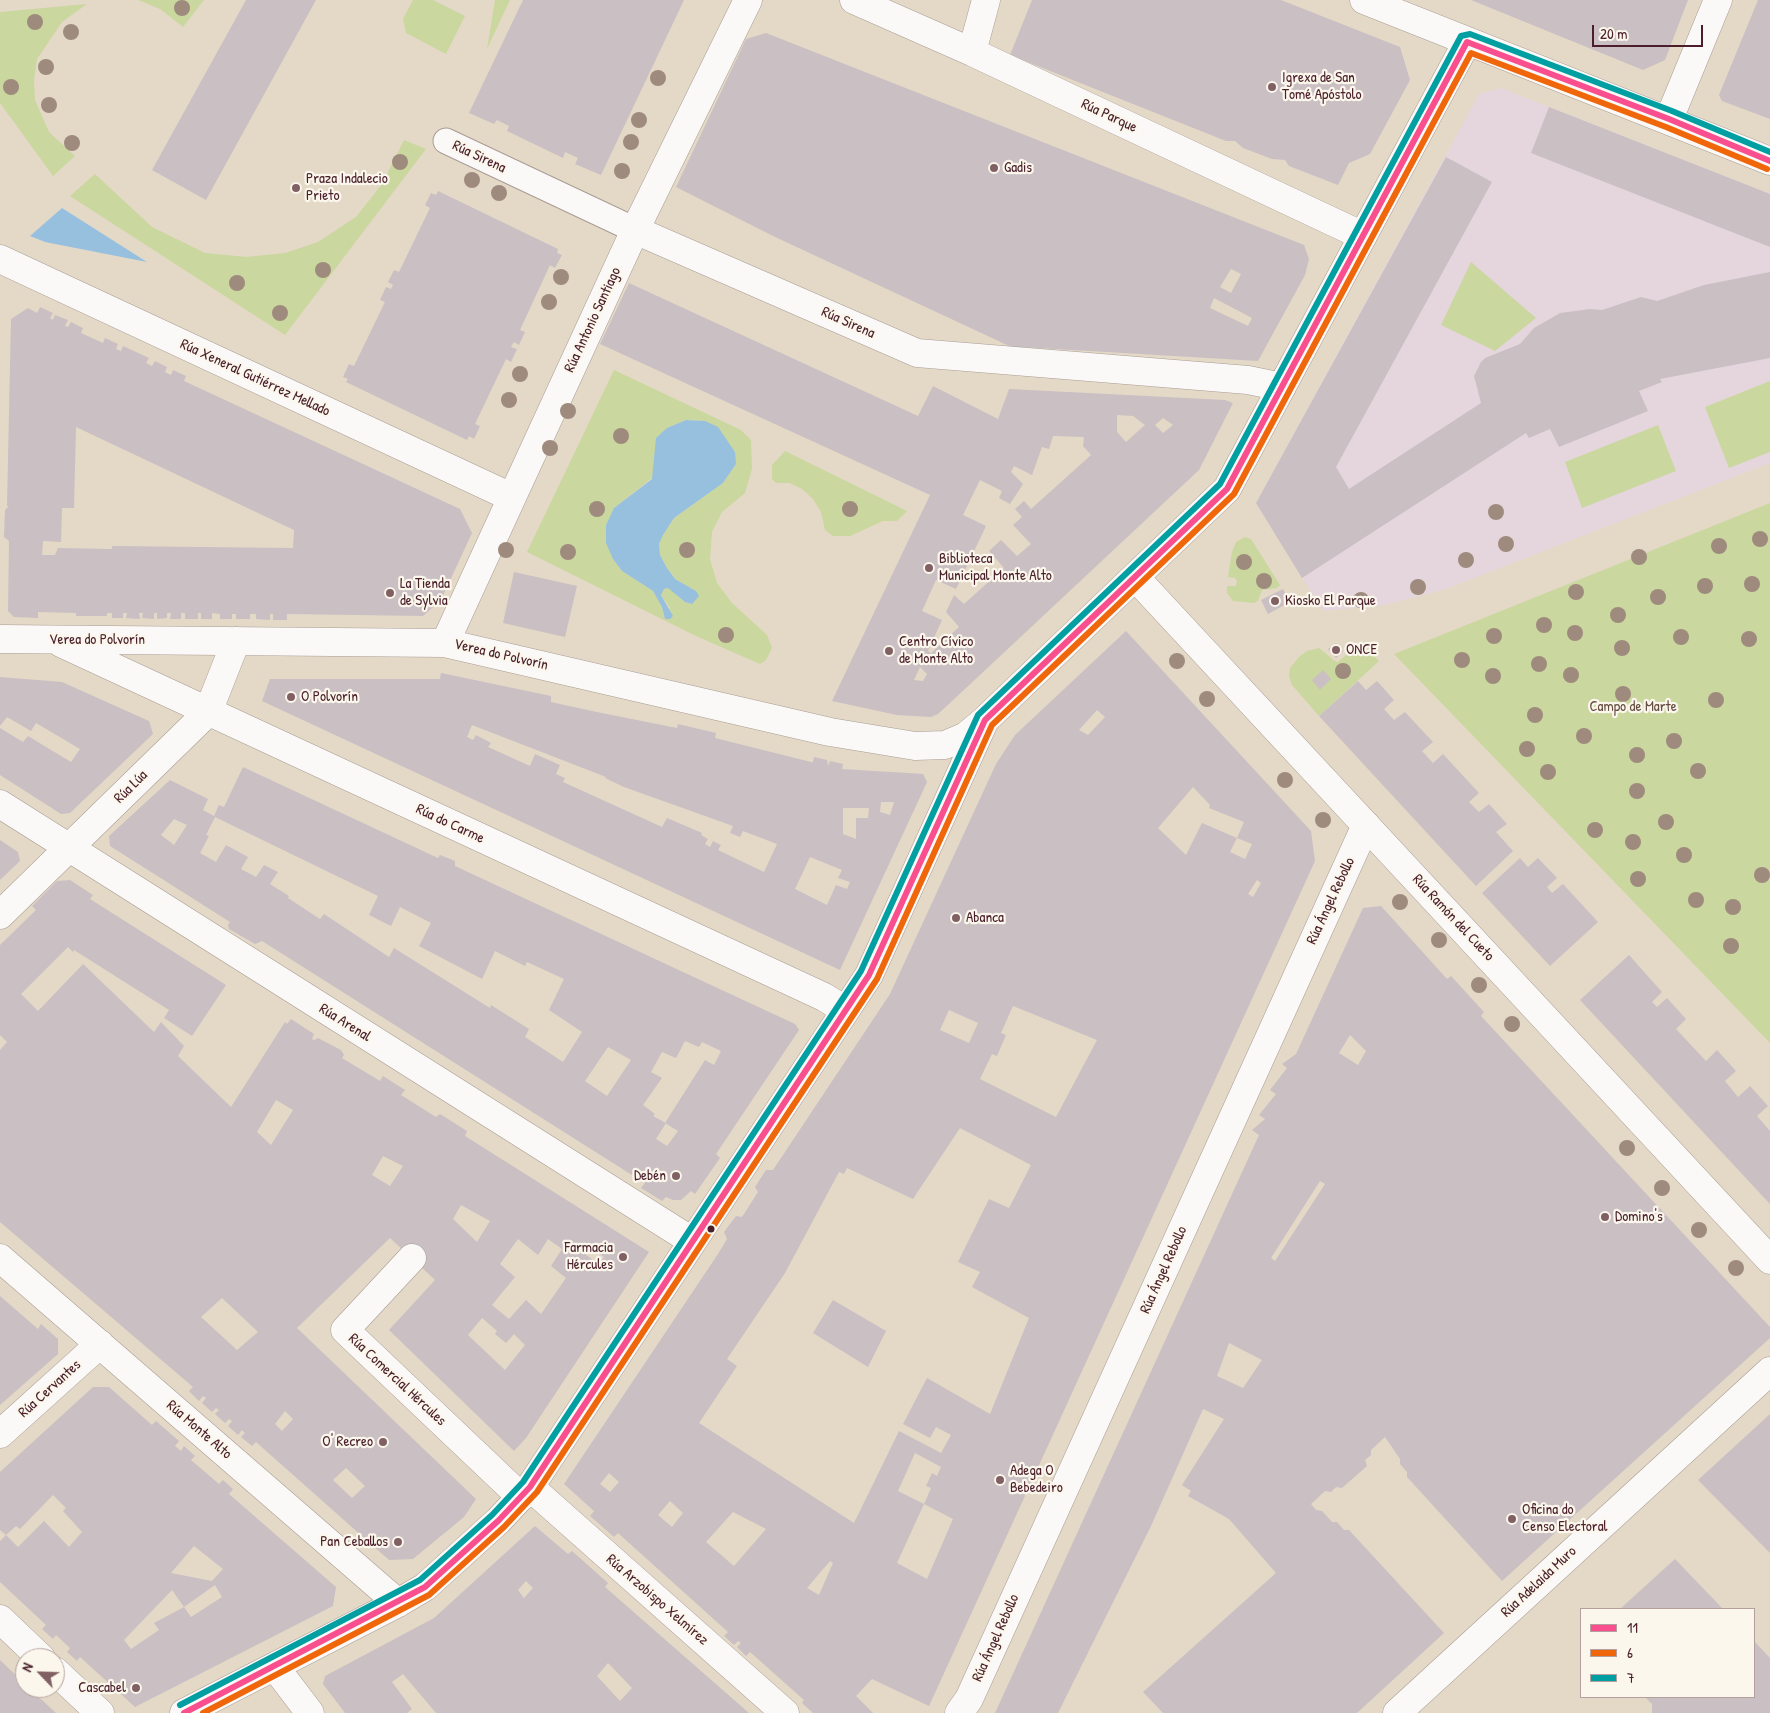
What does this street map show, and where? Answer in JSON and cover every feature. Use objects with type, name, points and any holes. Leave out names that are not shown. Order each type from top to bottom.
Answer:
[{"type":"street","name":"Rúa Antonio Santiago","points":[[445,643],[635,230],[748,0]]},
{"type":"street","name":"Rúa Parque","points":[[854,0],[972,52],[1363,236]]},
{"type":"street","points":[[972,52],[986,0]]},
{"type":"street","points":[[1364,0],[1770,161]]},
{"type":"street","points":[[1668,119],[1718,0]]},
{"type":"street","name":"Verea do Polvorín","points":[[0,639],[445,643],[830,732],[915,746],[945,746],[966,736],[986,720],[1227,489],[1467,42]]},
{"type":"street","name":"Rúa Sirena","points":[[446,141],[635,230],[917,353],[1248,380],[1282,387]]},
{"type":"street","name":"Rúa Xeneral Gutiérrez Mellado","points":[[0,259],[511,497]]},
{"type":"street","name":"Rúa Ramón del Cueto","points":[[1135,577],[1770,1260]]},
{"type":"street","name":"Rúa do Carme","points":[[54,640],[824,997],[845,1010]]},
{"type":"street","name":"Rúa Lúa","points":[[0,915],[208,712],[236,641]]},
{"type":"street","points":[[184,1713],[398,1603],[425,1587],[498,1521],[525,1492],[869,974],[986,720]]},
{"type":"street","name":"Rúa Arenal","points":[[0,804],[692,1241]]},
{"type":"street","name":"Rúa Ángel Rebollo","points":[[959,1713],[969,1699],[1366,825]]},
{"type":"street","name":"Rúa Monte Alto","points":[[0,1258],[398,1603]]},
{"type":"street","name":"Rúa Comercial Hércules","points":[[412,1258],[345,1330],[525,1492]]},
{"type":"street","name":"Rúa Cervantes","points":[[0,1434],[100,1344]]},
{"type":"street","name":"Rúa Adelaida Muro","points":[[1397,1713],[1770,1370]]},
{"type":"street","name":"Rúa Arzobispo Xelmírez","points":[[525,1492],[785,1713]]},
{"type":"street","points":[[0,1619],[30,1648]]},
{"type":"street","points":[[275,1667],[310,1713]]},
{"type":"street","points":[[65,1680],[100,1713]]},
{"type":"shaded area","points":[[1501,88],[1770,194],[1770,463],[1443,590],[1380,606],[1323,611],[1256,503],[1479,94]]},
{"type":"green space","points":[[138,0],[204,0],[183,27],[160,9]]},
{"type":"green space","points":[[413,0],[433,0],[465,16],[446,54],[406,33],[403,19]]},
{"type":"green space","points":[[495,0],[510,0],[487,49]]},
{"type":"green space","points":[[87,4],[62,22],[37,59],[34,80],[35,100],[49,132],[75,156],[53,176],[0,103],[0,12]]},
{"type":"green space","points":[[404,140],[426,149],[285,335],[70,196],[95,174],[152,227],[205,253],[246,257],[285,253],[318,242],[356,217],[382,184]]},
{"type":"green space","points":[[1471,262],[1536,318],[1495,351],[1441,325]]},
{"type":"green space","points":[[614,370],[741,430],[751,440],[752,469],[745,493],[722,512],[712,532],[710,559],[717,583],[732,603],[767,635],[772,648],[766,660],[760,664],[696,636],[527,552]],"holes":[[[686,420],[705,421],[736,464],[723,483],[674,518],[663,535],[659,544],[660,555],[667,568],[675,579],[696,591],[691,604],[685,602],[668,587],[664,589],[661,595],[670,608],[665,619],[662,607],[653,591],[622,571],[613,559],[614,508],[652,478],[667,428]]]},
{"type":"green space","points":[[1770,381],[1770,452],[1729,468],[1705,407]]},
{"type":"green space","points":[[1658,425],[1676,471],[1582,508],[1565,462]]},
{"type":"green space","points":[[785,451],[907,511],[897,521],[883,521],[850,536],[833,536],[825,530],[821,512],[813,499],[802,489],[790,483],[776,483],[772,479],[772,465]]},
{"type":"green space","name":"Campo de Marte","points":[[1770,503],[1770,1043],[1394,654]]},
{"type":"green space","points":[[1245,537],[1251,539],[1280,585],[1277,588],[1262,590],[1258,601],[1254,603],[1233,601],[1227,593],[1227,586],[1236,586],[1237,581],[1235,578],[1228,577],[1232,552],[1236,542]]},
{"type":"green space","points":[[1319,648],[1338,662],[1354,648],[1370,652],[1379,661],[1319,716],[1292,685],[1289,676],[1290,668],[1299,657],[1307,651]]},
{"type":"water","points":[[62,208],[147,262],[45,242],[30,236]]},
{"type":"water","points":[[686,420],[705,421],[718,427],[735,452],[736,464],[723,483],[674,518],[663,535],[659,544],[660,555],[667,568],[675,579],[696,591],[699,596],[692,604],[685,602],[668,588],[664,589],[661,595],[673,616],[670,619],[665,619],[662,607],[653,591],[622,571],[613,559],[606,543],[606,525],[614,508],[652,479],[656,438],[667,428]]},
{"type":"building","points":[[246,0],[316,0],[206,200],[152,170]]},
{"type":"building","points":[[523,0],[684,0],[601,175],[575,164],[578,158],[565,152],[563,158],[507,131],[509,126],[497,120],[494,124],[469,113]]},
{"type":"building","name":"Igrexa de San Tomé Apóstolo","points":[[1032,0],[1281,0],[1400,47],[1410,80],[1370,154],[1349,163],[1338,185],[1289,166],[1285,160],[1272,159],[1243,148],[1235,141],[1226,141],[1010,55]]},
{"type":"building","points":[[1471,0],[1688,0],[1665,60],[1643,70]]},
{"type":"building","points":[[1758,0],[1770,0],[1770,119],[1722,101],[1719,95]]},
{"type":"building","points":[[766,33],[1304,245],[1309,259],[1305,275],[1258,361],[1022,347],[1020,351],[773,236],[676,187],[746,39]],"holes":[[[1231,269],[1241,274],[1231,293],[1220,287]],[[1214,298],[1252,318],[1248,326],[1210,308]]]},
{"type":"building","points":[[1549,107],[1770,194],[1770,247],[1531,153]]},
{"type":"building","points":[[1446,157],[1492,182],[1336,467],[1349,489],[1481,403],[1474,376],[1481,362],[1485,358],[1520,344],[1534,328],[1560,313],[1590,309],[1602,310],[1641,297],[1657,301],[1704,285],[1770,272],[1770,358],[1660,379],[1662,382],[1639,391],[1648,411],[1559,447],[1550,429],[1529,438],[1526,433],[1302,578],[1256,503]]},
{"type":"building","points":[[438,191],[558,249],[557,253],[562,255],[555,268],[550,265],[520,330],[525,332],[519,345],[514,342],[511,347],[517,349],[511,362],[506,359],[475,424],[480,426],[474,439],[469,436],[467,440],[346,382],[348,379],[343,377],[349,364],[354,366],[385,302],[380,300],[386,287],[391,289],[393,285],[388,282],[394,270],[399,272],[430,208],[425,205],[431,193],[436,195]]},
{"type":"building","points":[[629,283],[918,416],[933,386],[998,419],[1009,389],[1225,400],[1233,403],[1199,470],[965,689],[938,714],[931,717],[897,715],[832,701],[930,495],[600,344]],"holes":[[[1117,415],[1133,416],[1145,425],[1126,442],[1117,432]],[[1163,418],[1173,425],[1163,433],[1155,425]],[[1053,436],[1084,437],[1083,446],[1091,455],[1031,509],[1024,501],[1015,509],[1022,517],[1013,525],[1031,544],[1017,556],[1001,540],[989,551],[1004,568],[964,604],[954,595],[946,612],[959,627],[931,653],[928,651],[942,620],[922,611],[936,580],[956,589],[986,526],[963,515],[980,480],[1002,491],[999,498],[1010,504],[1023,484],[1011,472],[1014,466],[1032,475],[1042,447],[1049,449]],[[920,667],[927,674],[923,681],[914,680]]]},
{"type":"building","points":[[40,307],[53,313],[50,318],[53,320],[55,315],[68,320],[65,326],[68,327],[71,322],[83,328],[81,333],[103,343],[105,338],[118,344],[116,349],[121,351],[123,346],[149,358],[146,363],[152,366],[155,361],[167,367],[165,372],[171,375],[173,370],[186,376],[184,381],[460,509],[472,533],[441,600],[423,616],[287,614],[287,620],[273,620],[273,614],[270,614],[270,620],[256,619],[256,614],[250,614],[250,619],[236,619],[236,614],[232,614],[232,619],[220,619],[220,614],[212,613],[212,619],[201,619],[201,613],[198,613],[198,619],[185,619],[185,613],[181,613],[181,619],[170,619],[171,613],[167,613],[167,618],[157,619],[157,613],[154,613],[154,619],[142,618],[143,613],[139,613],[140,619],[126,618],[127,613],[123,613],[123,618],[112,618],[112,613],[107,613],[107,616],[76,616],[76,613],[38,612],[38,618],[14,617],[8,611],[9,541],[4,537],[5,510],[9,506],[7,506],[11,319],[28,308],[37,313]],"holes":[[[76,427],[294,530],[293,548],[112,546],[112,549],[58,548],[55,555],[42,555],[43,541],[61,542],[62,508],[74,508]]]},
{"type":"building","points":[[514,572],[577,586],[565,637],[503,623]]},
{"type":"building","name":"Kiosko El Parque","points":[[1283,589],[1290,602],[1268,614],[1261,600]]},
{"type":"building","points":[[1126,631],[1311,831],[1315,861],[929,1706],[872,1679],[856,1696],[873,1713],[813,1713],[802,1703],[804,1700],[750,1652],[746,1656],[737,1647],[741,1643],[738,1641],[734,1645],[724,1636],[728,1632],[618,1533],[614,1537],[590,1516],[594,1511],[564,1484],[718,1254],[727,1239],[724,1232],[736,1216],[742,1217],[758,1192],[755,1187],[766,1170],[773,1170],[890,994],[996,764],[1015,735]],"holes":[[[1097,710],[1105,717],[1088,735],[1079,730]],[[1193,787],[1210,805],[1209,808],[1244,822],[1237,838],[1202,823],[1186,855],[1158,828]],[[1237,838],[1252,844],[1245,859],[1230,852]],[[1257,880],[1261,883],[1253,897],[1248,894]],[[1013,1006],[1097,1040],[1056,1117],[980,1079],[992,1054],[997,1056],[1006,1035],[1001,1033]],[[949,1010],[978,1023],[969,1043],[940,1030]],[[960,1128],[1031,1165],[1009,1208],[989,1199],[958,1262],[980,1272],[972,1287],[1029,1318],[990,1414],[927,1378],[903,1424],[930,1438],[936,1427],[951,1435],[941,1453],[899,1431],[854,1523],[699,1423],[737,1366],[727,1359],[785,1273],[839,1172],[844,1174],[847,1168],[913,1199]],[[915,1453],[941,1467],[937,1476],[932,1473],[926,1486],[931,1488],[924,1504],[898,1491]],[[609,1473],[619,1482],[610,1492],[600,1484]],[[670,1501],[683,1513],[672,1527],[658,1515]],[[924,1504],[953,1519],[927,1579],[897,1563]],[[733,1512],[766,1529],[734,1566],[706,1542]],[[830,1561],[833,1563],[819,1595],[807,1588]]]},
{"type":"building","name":"ONCE","points":[[1336,643],[1343,651],[1336,658],[1328,649]]},
{"type":"building","points":[[1323,670],[1331,679],[1320,690],[1312,680]]},
{"type":"building","points":[[441,673],[551,696],[551,702],[592,711],[677,728],[678,724],[716,733],[715,738],[811,762],[813,762],[814,757],[827,760],[828,766],[830,761],[843,764],[842,769],[923,774],[927,782],[840,970],[262,701],[270,679],[440,679]],"holes":[[[472,725],[606,777],[624,787],[733,826],[730,833],[740,837],[743,831],[777,844],[764,872],[718,850],[721,845],[713,841],[710,847],[705,844],[708,839],[701,835],[702,833],[667,818],[662,827],[563,782],[565,778],[556,774],[560,765],[535,754],[530,766],[488,747],[491,743],[476,735],[473,740],[467,737]],[[881,802],[894,802],[890,815],[880,812]],[[843,808],[869,808],[868,818],[856,818],[856,839],[843,834]],[[810,857],[842,870],[838,878],[850,882],[847,889],[836,885],[827,905],[795,889]]]},
{"type":"building","points":[[0,677],[62,682],[149,721],[153,734],[70,813],[61,814],[0,775],[0,728],[23,742],[28,736],[71,762],[80,749],[36,723],[31,731],[7,717],[0,726]]},
{"type":"building","points":[[1358,681],[1366,690],[1377,681],[1394,700],[1384,709],[1394,720],[1405,712],[1433,742],[1422,751],[1433,763],[1443,754],[1479,793],[1469,802],[1479,812],[1489,804],[1507,824],[1496,832],[1513,851],[1476,886],[1319,716]]},
{"type":"building","points":[[243,767],[438,858],[440,855],[455,861],[455,866],[795,1024],[799,1030],[716,1154],[720,1158],[695,1194],[691,1191],[681,1200],[673,1200],[666,1197],[662,1201],[641,1188],[645,1183],[262,941],[255,944],[229,929],[228,925],[230,922],[110,846],[109,836],[170,780],[208,799],[203,810],[214,816],[219,805],[224,807]],"holes":[[[215,817],[378,896],[369,915],[391,926],[400,907],[431,923],[419,946],[482,979],[495,951],[525,966],[527,962],[564,979],[549,1010],[582,1032],[563,1062],[525,1037],[529,1029],[491,1005],[490,1008],[394,948],[389,957],[324,914],[320,919],[288,898],[289,896],[270,884],[278,872],[264,865],[256,877],[241,869],[248,857],[226,845],[216,862],[200,853],[209,836],[206,835]],[[174,819],[187,825],[174,845],[161,835]],[[685,1041],[699,1047],[702,1042],[721,1051],[714,1065],[705,1060],[665,1123],[653,1116],[655,1114],[643,1105],[662,1078],[651,1072],[662,1052],[676,1058]],[[608,1047],[631,1060],[607,1096],[585,1081]],[[666,1123],[678,1131],[667,1146],[656,1139]]]},
{"type":"building","points":[[0,840],[18,852],[20,861],[0,880]]},
{"type":"building","points":[[1520,858],[1528,867],[1538,858],[1557,878],[1547,887],[1552,893],[1563,884],[1598,922],[1550,966],[1482,893]]},
{"type":"building","points":[[70,880],[93,895],[90,899],[226,985],[192,1036],[164,1018],[169,1010],[74,950],[73,952],[68,947],[21,994],[38,1011],[83,964],[154,1032],[161,1022],[184,1046],[178,1056],[231,1107],[285,1022],[287,1024],[291,1019],[314,1034],[312,1039],[318,1038],[341,1050],[344,1055],[342,1058],[380,1081],[383,1076],[405,1090],[401,1095],[436,1117],[440,1114],[467,1131],[465,1136],[649,1252],[526,1438],[514,1451],[389,1330],[435,1280],[390,1238],[297,1328],[476,1499],[464,1517],[413,1559],[389,1560],[256,1442],[252,1446],[241,1437],[245,1433],[242,1430],[238,1435],[228,1426],[232,1421],[229,1419],[225,1423],[215,1414],[219,1410],[216,1408],[212,1412],[202,1403],[206,1398],[203,1396],[199,1401],[189,1391],[193,1387],[0,1222],[0,1050],[7,1042],[0,1035],[0,945],[36,910],[32,906],[57,881]],"holes":[[[276,1100],[293,1110],[271,1145],[257,1132]],[[383,1156],[403,1166],[390,1186],[372,1175]],[[461,1205],[490,1221],[477,1242],[453,1219]],[[518,1239],[538,1255],[548,1239],[562,1249],[551,1266],[566,1278],[541,1314],[526,1300],[509,1319],[492,1305],[515,1277],[500,1264]],[[589,1247],[604,1257],[598,1264],[584,1253]],[[222,1298],[258,1332],[237,1350],[201,1317]],[[482,1318],[497,1331],[495,1334],[506,1343],[514,1334],[525,1345],[505,1370],[468,1335]],[[285,1411],[293,1419],[282,1431],[275,1424]],[[346,1468],[365,1486],[352,1498],[333,1480]]]},
{"type":"building","points":[[1381,906],[1447,979],[1451,976],[1484,1012],[1481,1016],[1770,1327],[1770,1338],[1502,1581],[1407,1477],[1407,1472],[1400,1464],[1400,1459],[1385,1437],[1371,1450],[1371,1455],[1365,1460],[1367,1466],[1342,1488],[1336,1487],[1331,1492],[1325,1491],[1311,1504],[1316,1510],[1322,1511],[1332,1522],[1337,1522],[1344,1530],[1349,1530],[1444,1633],[1357,1713],[1163,1713],[1143,1692],[1276,1573],[1229,1519],[1188,1496],[1191,1491],[1182,1485],[1224,1419],[1203,1409],[1151,1526],[1058,1713],[995,1713],[1259,1135],[1252,1130],[1265,1119],[1259,1115],[1276,1094],[1270,1090],[1287,1068],[1282,1064],[1296,1054],[1363,908]],"holes":[[[1350,1035],[1366,1051],[1358,1065],[1339,1053]],[[1320,1181],[1325,1184],[1275,1261],[1271,1258]],[[1229,1343],[1262,1360],[1243,1388],[1217,1376]]]},
{"type":"building","points":[[1629,955],[1662,992],[1652,1002],[1657,1007],[1667,998],[1686,1019],[1676,1029],[1706,1061],[1717,1050],[1736,1071],[1725,1081],[1738,1097],[1750,1086],[1768,1106],[1757,1116],[1770,1131],[1770,1204],[1580,1000]]},
{"type":"building","points":[[0,1296],[38,1329],[41,1324],[58,1339],[58,1354],[0,1405]]},
{"type":"building","points":[[833,1300],[886,1331],[868,1367],[813,1333]]},
{"type":"building","points":[[93,1387],[109,1387],[152,1425],[156,1421],[179,1441],[175,1446],[181,1451],[184,1446],[195,1456],[191,1460],[219,1484],[223,1480],[233,1489],[229,1494],[336,1587],[333,1606],[135,1707],[80,1657],[77,1661],[67,1652],[70,1648],[56,1635],[53,1639],[42,1629],[46,1625],[0,1582],[0,1541],[6,1535],[0,1530],[0,1472]],"holes":[[[53,1495],[66,1508],[63,1511],[82,1532],[69,1547],[44,1521],[18,1547],[6,1535],[16,1526],[20,1529]],[[194,1546],[223,1569],[212,1581],[171,1573]],[[215,1585],[222,1597],[191,1617],[184,1607]],[[172,1590],[184,1607],[154,1623],[159,1630],[131,1649],[124,1640]]]},
{"type":"building","points":[[1770,1414],[1770,1553],[1698,1480]]},
{"type":"building","points":[[535,1526],[568,1554],[572,1551],[608,1583],[605,1587],[749,1713],[436,1713],[403,1674],[392,1682],[412,1709],[407,1713],[345,1713],[323,1684],[325,1676],[434,1618]],"holes":[[[526,1581],[533,1588],[524,1598],[518,1590]],[[608,1663],[632,1688],[620,1701],[597,1676]]]},
{"type":"building","points":[[1675,1559],[1722,1608],[1621,1608]]},
{"type":"building","points":[[1755,1642],[1770,1658],[1770,1713],[1652,1713],[1652,1704],[1646,1698],[1755,1698]]},
{"type":"building","points":[[0,1660],[15,1674],[15,1698],[40,1698],[56,1713],[0,1713]]},
{"type":"transit line","name":"7","points":[[180,1705],[420,1580],[492,1515],[523,1482],[861,971],[978,715],[1220,484],[1461,36],[1470,34],[1672,111],[1770,152]]},
{"type":"transit line","name":"11","points":[[184,1713],[425,1587],[498,1521],[530,1487],[869,975],[985,720],[1227,489],[1467,42],[1669,119],[1770,161]]},
{"type":"transit line","name":"6","points":[[203,1713],[429,1595],[504,1527],[537,1492],[877,979],[992,725],[1234,494],[1471,53],[1666,127],[1767,169]]},
{"type":"place","name":"Igrexa de San Tomé Apóstolo","points":[[1272,87]]},
{"type":"place","name":"Gadis","points":[[994,168]]},
{"type":"place","name":"Praza Indalecio Prieto","points":[[296,188]]},
{"type":"place","name":"Biblioteca Municipal Monte Alto","points":[[929,568]]},
{"type":"place","name":"La Tienda de Sylvia","points":[[390,593]]},
{"type":"place","name":"Kiosko El Parque","points":[[1275,601]]},
{"type":"place","name":"ONCE","points":[[1336,650]]},
{"type":"place","name":"Centro Cívico de Monte Alto","points":[[889,651]]},
{"type":"place","name":"O Polvorín","points":[[291,697]]},
{"type":"place","name":"Abanca","points":[[956,918]]},
{"type":"place","name":"Debén","points":[[676,1176]]},
{"type":"place","name":"Domino's","points":[[1605,1217]]},
{"type":"place","name":"Farmacia Hércules","points":[[623,1257]]},
{"type":"place","name":"O' Recreo","points":[[383,1442]]},
{"type":"place","name":"Adega O Bebedeiro","points":[[1000,1480]]},
{"type":"place","name":"Oficina do Censo Electoral","points":[[1512,1519]]},
{"type":"place","name":"Pan Ceballos","points":[[398,1542]]},
{"type":"place","name":"Cascabel","points":[[136,1688]]}]
